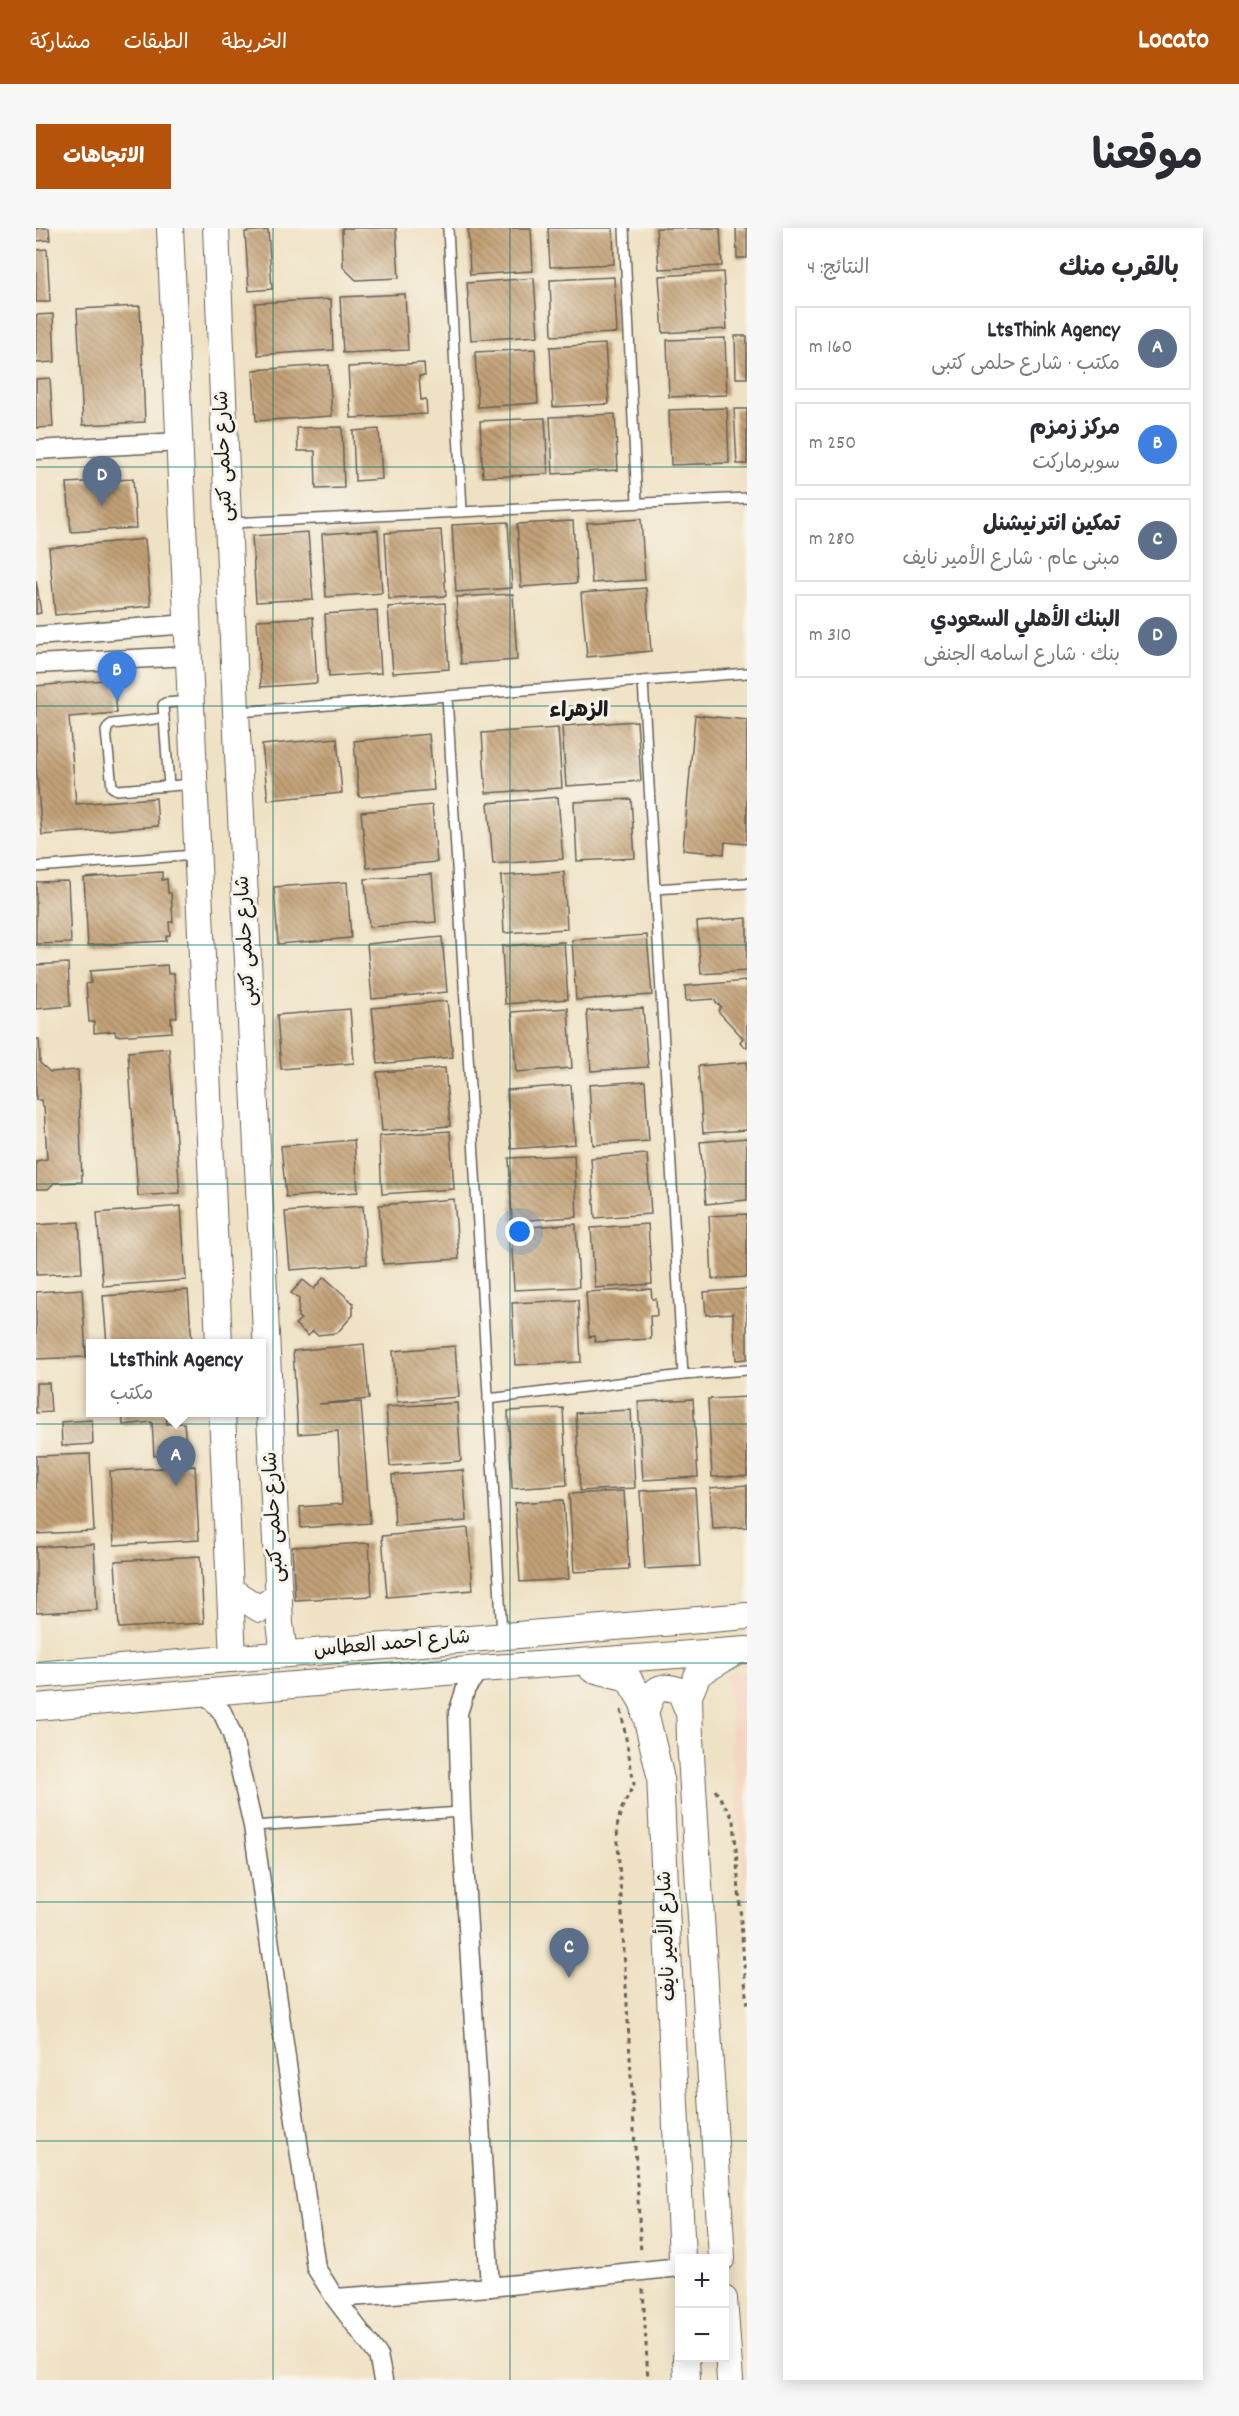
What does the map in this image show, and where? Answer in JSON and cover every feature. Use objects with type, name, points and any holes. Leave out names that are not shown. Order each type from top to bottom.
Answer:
[{"type":"street","points":[[170,228],[191,700],[179,744],[195,784],[219,1339]]},
{"type":"street","name":"شارع حلمى كتبى","points":[[216,228],[236,712],[279,1595],[284,1654]]},
{"type":"street","points":[[36,450],[180,442]]},
{"type":"street","points":[[36,636],[188,624]]},
{"type":"street","points":[[36,664],[189,656]]},
{"type":"street","points":[[222,1417],[233,1659]]},
{"type":"street","points":[[230,1590],[260,1609],[279,1595]]},
{"type":"street","name":"شارع احمد العطاس","points":[[36,1675],[747,1616]]},
{"type":"street","name":"شارع احمد العطاس","points":[[36,1707],[203,1691],[742,1650]]},
{"type":"street","name":"شارع الأمير نايف","points":[[722,2254],[689,1696],[698,1674],[742,1650]]},
{"type":"street","name":"شارع الأمير نايف","points":[[572,1664],[628,1678],[643,1703],[660,1775],[682,2254]]},
{"type":"street","points":[[480,1669],[466,1689],[458,1713],[461,1812],[490,2287]]},
{"type":"street","points":[[645,1714],[650,1697],[656,1690],[670,1687],[680,1691],[689,1713]]},
{"type":"street","points":[[203,1691],[222,1712],[232,1734],[253,1826],[316,2268],[335,2298],[378,2355],[383,2380]]},
{"type":"street","points":[[335,2298],[490,2287],[675,2268]]},
{"type":"street","points":[[725,2308],[730,2380]]},
{"type":"street","points":[[686,2362],[687,2380]]},
{"type":"lane","points":[[448,228],[462,512]]},
{"type":"lane","points":[[624,228],[637,503]]},
{"type":"lane","points":[[228,523],[747,498]]},
{"type":"lane","points":[[236,712],[747,673]]},
{"type":"lane","points":[[643,681],[683,1375]]},
{"type":"lane","points":[[447,696],[502,1636]]},
{"type":"lane","points":[[169,786],[179,744],[164,718],[165,703],[191,700]]},
{"type":"lane","points":[[164,718],[112,723],[108,726],[106,731],[112,787],[117,790],[195,784]]},
{"type":"lane","points":[[36,867],[198,855]]},
{"type":"lane","points":[[655,889],[747,883]]},
{"type":"lane","points":[[488,1399],[683,1375],[747,1370]]},
{"type":"lane","points":[[253,1826],[461,1812]]},
{"type":"path","points":[[619,1702],[635,1784],[621,1810],[617,1827],[641,2251]]},
{"type":"path","points":[[714,1788],[734,1820],[747,2008]]},
{"type":"path","points":[[643,2287],[648,2380]]},
{"type":"shaded area","points":[[747,1672],[747,1909],[726,1674]]},
{"type":"building","points":[[36,228],[49,228],[50,240],[36,241]]},
{"type":"building","points":[[342,228],[396,228],[399,278],[356,280],[343,267]]},
{"type":"building","points":[[468,228],[531,228],[533,271],[470,275]]},
{"type":"building","points":[[548,228],[613,228],[614,264],[550,267]]},
{"type":"building","points":[[656,228],[720,228],[722,266],[659,269]]},
{"type":"building","points":[[736,228],[747,228],[747,258],[737,258]]},
{"type":"building","points":[[268,230],[272,289],[249,291],[245,232]]},
{"type":"building","points":[[47,249],[50,302],[36,302],[36,250]]},
{"type":"building","points":[[723,272],[727,329],[663,333],[659,276]]},
{"type":"building","points":[[614,277],[617,333],[552,336],[550,280]]},
{"type":"building","points":[[534,278],[538,336],[471,340],[467,283]]},
{"type":"building","points":[[405,294],[408,350],[343,353],[340,297]]},
{"type":"building","points":[[331,299],[333,350],[258,355],[255,303]]},
{"type":"building","points":[[140,306],[145,422],[83,425],[77,309]]},
{"type":"building","points":[[53,314],[55,362],[36,363],[36,315]]},
{"type":"building","points":[[735,336],[747,336],[747,378],[736,378]]},
{"type":"building","points":[[725,338],[727,395],[669,397],[667,340]]},
{"type":"building","points":[[605,344],[609,404],[553,407],[550,347]]},
{"type":"building","points":[[535,349],[538,403],[478,407],[475,352]]},
{"type":"building","points":[[424,363],[425,376],[419,376],[421,400],[426,399],[427,414],[351,418],[348,367]]},
{"type":"building","points":[[329,365],[332,416],[256,421],[253,370]]},
{"type":"building","points":[[50,378],[53,427],[36,428],[36,379]]},
{"type":"building","points":[[727,408],[729,463],[671,465],[669,410]]},
{"type":"building","points":[[734,409],[747,409],[747,464],[737,464]]},
{"type":"building","points":[[615,414],[618,470],[553,474],[550,417]]},
{"type":"building","points":[[545,418],[548,474],[483,477],[480,421]]},
{"type":"building","points":[[342,427],[344,488],[316,489],[315,451],[298,451],[297,428]]},
{"type":"building","points":[[379,429],[382,479],[355,481],[353,431]]},
{"type":"building","points":[[133,479],[136,528],[71,532],[67,483]]},
{"type":"building","points":[[641,519],[645,580],[592,583],[587,523]]},
{"type":"building","points":[[573,521],[577,583],[521,587],[517,524]]},
{"type":"building","points":[[508,522],[512,588],[456,592],[452,525]]},
{"type":"building","points":[[378,530],[382,593],[326,597],[322,534]]},
{"type":"building","points":[[441,530],[446,596],[389,599],[385,533]]},
{"type":"building","points":[[308,532],[313,599],[256,602],[252,536]]},
{"type":"building","points":[[145,539],[151,606],[55,615],[49,548]]},
{"type":"building","points":[[36,580],[41,613],[36,614]]},
{"type":"building","points":[[646,588],[651,651],[587,657],[581,593]]},
{"type":"building","points":[[513,594],[517,660],[461,664],[456,597]]},
{"type":"building","points":[[445,603],[449,669],[393,673],[388,607]]},
{"type":"building","points":[[377,610],[381,673],[329,677],[325,614]]},
{"type":"building","points":[[313,617],[317,683],[261,687],[257,620]]},
{"type":"building","points":[[114,679],[117,713],[69,717],[76,804],[156,798],[158,826],[42,835],[36,767],[36,686]]},
{"type":"building","points":[[695,715],[747,720],[747,844],[725,842],[724,854],[683,850]]},
{"type":"building","points":[[637,721],[641,781],[566,786],[562,726]]},
{"type":"building","points":[[558,728],[562,788],[486,793],[482,733]]},
{"type":"building","points":[[429,734],[434,790],[359,797],[354,741]]},
{"type":"building","points":[[337,738],[342,793],[268,800],[262,745]]},
{"type":"building","points":[[558,797],[563,859],[493,864],[488,803]]},
{"type":"building","points":[[631,799],[635,858],[577,861],[574,802]]},
{"type":"building","points":[[432,805],[437,862],[367,868],[361,812]]},
{"type":"building","points":[[162,872],[162,880],[167,879],[168,893],[171,893],[173,922],[169,922],[170,935],[166,936],[166,941],[88,945],[84,878]]},
{"type":"building","points":[[564,872],[567,929],[504,933],[501,876]]},
{"type":"building","points":[[432,874],[436,922],[369,927],[365,879]]},
{"type":"building","points":[[68,881],[71,943],[36,944],[36,882]]},
{"type":"building","points":[[347,882],[351,938],[278,944],[274,887]]},
{"type":"building","points":[[747,918],[747,971],[701,974],[697,922]]},
{"type":"building","points":[[647,935],[652,995],[576,1000],[572,940]]},
{"type":"building","points":[[442,937],[447,992],[372,999],[367,944]]},
{"type":"building","points":[[564,942],[568,999],[505,1004],[502,946]]},
{"type":"building","points":[[68,963],[70,1006],[36,1009],[36,965]]},
{"type":"building","points":[[167,965],[168,974],[174,973],[177,1017],[171,1018],[172,1032],[116,1036],[115,1031],[94,1033],[94,1022],[89,1022],[86,984],[91,983],[90,971]]},
{"type":"building","points":[[747,981],[747,1047],[745,1047],[740,1042],[743,1038],[718,1011],[721,1006],[714,999],[686,1001],[685,986]]},
{"type":"building","points":[[447,1001],[453,1057],[378,1064],[372,1008]]},
{"type":"building","points":[[568,1008],[572,1068],[516,1072],[512,1012]]},
{"type":"building","points":[[643,1008],[648,1067],[591,1071],[587,1011]]},
{"type":"building","points":[[350,1009],[354,1063],[281,1069],[277,1015]]},
{"type":"building","points":[[36,1039],[39,1039],[40,1063],[50,1072],[78,1070],[82,1182],[54,1183],[48,1189],[36,1189],[36,1161],[47,1159],[44,1106],[41,1100],[36,1100]]},
{"type":"building","points":[[169,1048],[180,1193],[138,1196],[128,1052]]},
{"type":"building","points":[[747,1062],[747,1130],[703,1133],[698,1066]]},
{"type":"building","points":[[445,1068],[450,1126],[382,1131],[377,1072]]},
{"type":"building","points":[[645,1081],[649,1141],[593,1145],[589,1085]]},
{"type":"building","points":[[571,1085],[575,1144],[511,1149],[507,1090]]},
{"type":"building","points":[[450,1131],[454,1189],[382,1194],[379,1136]]},
{"type":"building","points":[[747,1138],[747,1200],[706,1204],[700,1142]]},
{"type":"building","points":[[354,1140],[358,1192],[286,1197],[281,1146]]},
{"type":"building","points":[[647,1154],[651,1214],[595,1218],[591,1158]]},
{"type":"building","points":[[574,1155],[577,1217],[512,1221],[509,1158]]},
{"type":"building","points":[[454,1199],[459,1259],[383,1264],[379,1205]]},
{"type":"building","points":[[181,1206],[186,1280],[103,1286],[97,1213]]},
{"type":"building","points":[[363,1206],[367,1264],[290,1270],[285,1212]]},
{"type":"building","points":[[747,1214],[747,1277],[712,1279],[709,1216]]},
{"type":"building","points":[[79,1222],[82,1273],[36,1275],[36,1225]]},
{"type":"building","points":[[576,1224],[579,1287],[514,1290],[511,1228]]},
{"type":"building","points":[[648,1224],[652,1284],[595,1288],[591,1228]]},
{"type":"building","points":[[324,1277],[353,1303],[353,1315],[337,1333],[317,1335],[313,1331],[308,1336],[295,1324],[301,1319],[298,1317],[299,1299],[291,1293],[303,1280],[314,1289]]},
{"type":"building","points":[[82,1289],[86,1357],[36,1359],[36,1292]]},
{"type":"building","points":[[651,1289],[652,1299],[656,1299],[657,1316],[650,1316],[651,1339],[595,1342],[594,1336],[589,1337],[586,1292]]},
{"type":"building","points":[[747,1289],[747,1359],[736,1360],[733,1313],[706,1315],[704,1292]]},
{"type":"building","points":[[188,1290],[192,1339],[107,1339],[103,1296]]},
{"type":"building","points":[[578,1300],[581,1362],[515,1365],[512,1303]]},
{"type":"building","points":[[364,1344],[369,1399],[319,1404],[361,1402],[370,1523],[301,1528],[300,1507],[342,1504],[338,1431],[298,1434],[293,1351]]},
{"type":"building","points":[[455,1346],[459,1397],[397,1402],[393,1351]]},
{"type":"building","points":[[36,1383],[49,1383],[51,1412],[36,1413]]},
{"type":"building","points":[[747,1397],[747,1476],[712,1477],[708,1399]]},
{"type":"building","points":[[693,1399],[698,1477],[643,1480],[638,1402]]},
{"type":"building","points":[[457,1403],[461,1461],[390,1466],[386,1407]]},
{"type":"building","points":[[563,1408],[567,1485],[512,1489],[508,1411]]},
{"type":"building","points":[[631,1410],[635,1488],[580,1491],[576,1413]]},
{"type":"building","points":[[122,1417],[166,1417],[167,1424],[184,1423],[187,1453],[154,1456],[152,1422],[123,1425]]},
{"type":"building","points":[[92,1420],[93,1444],[62,1446],[61,1422]]},
{"type":"building","points":[[90,1454],[94,1531],[36,1534],[36,1456]]},
{"type":"building","points":[[195,1466],[199,1540],[114,1545],[110,1471]]},
{"type":"building","points":[[463,1470],[467,1521],[395,1526],[392,1475]]},
{"type":"building","points":[[747,1485],[747,1527],[713,1529],[710,1488]]},
{"type":"building","points":[[695,1488],[700,1566],[645,1569],[640,1491]]},
{"type":"building","points":[[624,1491],[629,1569],[574,1572],[569,1494]]},
{"type":"building","points":[[563,1500],[569,1579],[520,1582],[515,1503]]},
{"type":"building","points":[[468,1528],[473,1590],[387,1597],[382,1536]]},
{"type":"building","points":[[369,1543],[372,1596],[295,1600],[292,1547]]},
{"type":"building","points":[[94,1544],[97,1610],[36,1613],[36,1547]]},
{"type":"building","points":[[200,1556],[204,1623],[119,1628],[115,1561]]},
{"type":"place","name":"البنك الأهلي السعودي","points":[[102,506]]},
{"type":"place","name":"مركز زمزم","points":[[117,701]]},
{"type":"place","name":"LtsThink Agency","points":[[176,1486]]},
{"type":"place","name":"تمكين انترنیشنل","points":[[569,1978]]},
{"type":"district","name":"الزهراء","points":[[579,712]]}]
